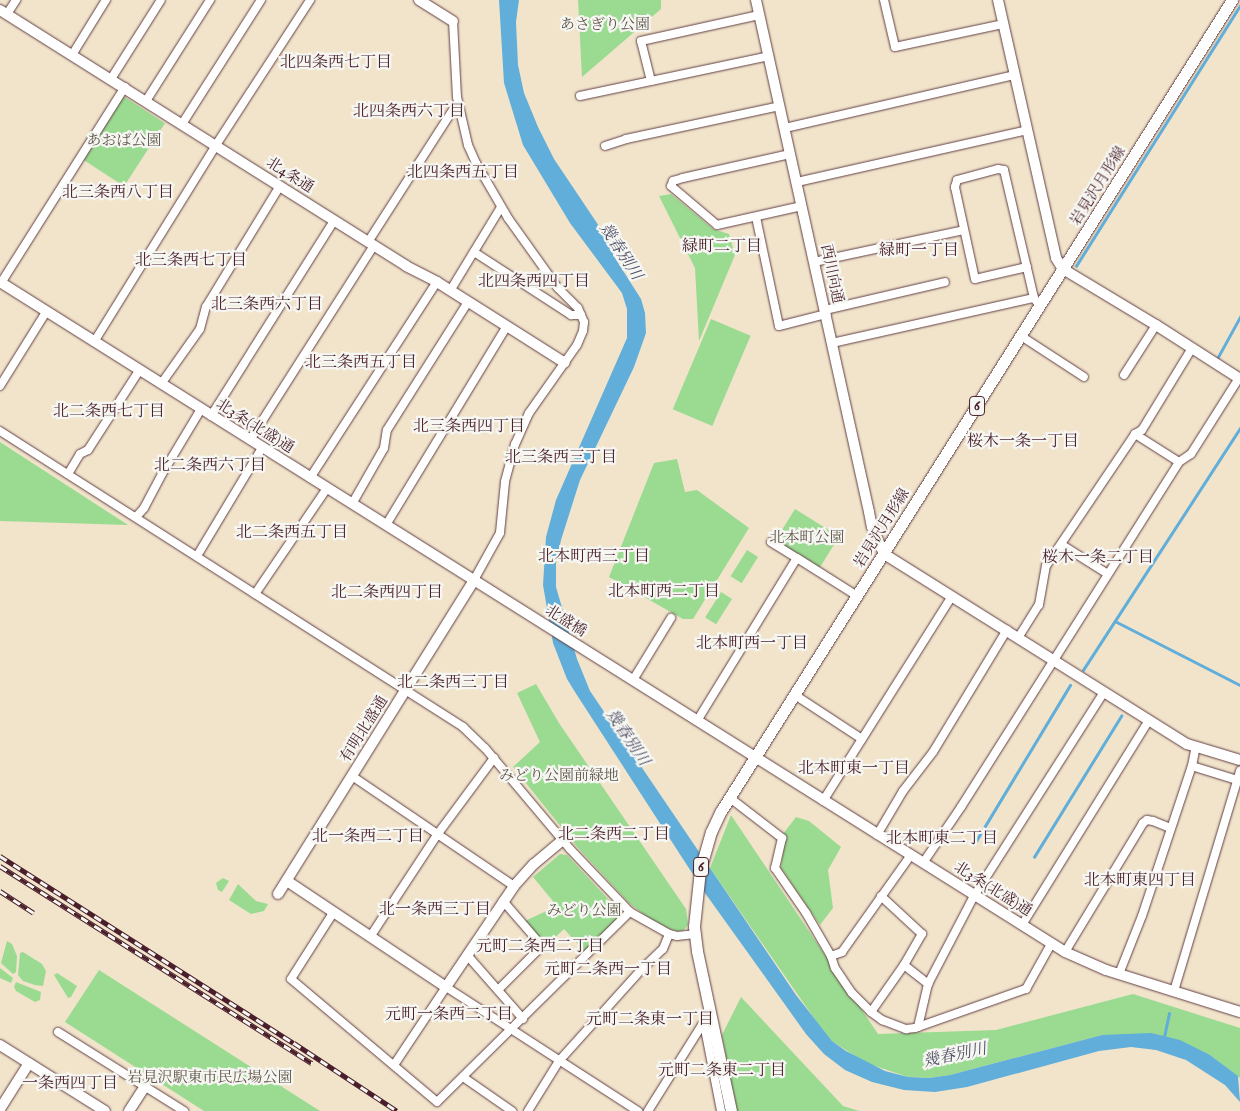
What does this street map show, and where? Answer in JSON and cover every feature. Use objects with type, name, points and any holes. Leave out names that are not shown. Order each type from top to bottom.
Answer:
[{"type":"main road","name":"岩見沢月形線","points":[[731,1111],[708,1023],[695,930],[700,870],[711,832],[722,810],[1021,336],[1037,302],[1063,269],[1232,0]]},
{"type":"street","points":[[3,12],[16,0]]},
{"type":"street","points":[[72,55],[106,0]]},
{"type":"street","points":[[111,79],[161,0]]},
{"type":"street","points":[[146,101],[210,0]]},
{"type":"street","points":[[182,124],[261,0]]},
{"type":"street","points":[[94,342],[216,145],[310,0]]},
{"type":"street","points":[[419,0],[453,21],[458,102],[468,144],[483,178],[558,288],[578,308],[581,314],[583,331],[577,345],[529,413],[515,444],[504,482],[500,533],[474,580]]},
{"type":"street","name":"西川向通","points":[[756,0],[872,527],[884,554]]},
{"type":"street","points":[[884,0],[895,47],[1003,24]]},
{"type":"street","points":[[923,863],[1179,462],[1191,454],[1239,377],[1063,269],[1056,258],[998,0]]},
{"type":"street","name":"北4条通","points":[[3,12],[125,87],[371,244],[437,282],[565,363]]},
{"type":"street","points":[[651,81],[641,41],[760,15]]},
{"type":"street","points":[[580,96],[769,56]]},
{"type":"street","points":[[784,128],[1014,75]]},
{"type":"street","points":[[1,283],[125,87]]},
{"type":"street","points":[[250,440],[458,102]]},
{"type":"street","points":[[605,146],[626,138],[780,106]]},
{"type":"street","points":[[797,182],[1027,130]]},
{"type":"street","points":[[790,154],[683,178],[673,181],[671,186],[717,226],[802,206]]},
{"type":"street","points":[[832,343],[1037,302],[1004,170],[998,169],[957,180],[955,187],[975,279],[1027,267]]},
{"type":"street","points":[[161,384],[200,329],[206,307],[280,186]]},
{"type":"street","points":[[450,290],[501,207]]},
{"type":"street","points":[[756,217],[779,326],[825,312],[945,282]]},
{"type":"street","points":[[211,416],[334,220]]},
{"type":"street","points":[[814,262],[964,230]]},
{"type":"street","points":[[474,252],[571,315],[581,314]]},
{"type":"street","points":[[310,478],[437,282]]},
{"type":"street","name":"北3条(北盛)通","points":[[1,283],[496,594]]},
{"type":"street","points":[[352,504],[384,448],[387,430],[468,302]]},
{"type":"street","points":[[0,386],[46,312]]},
{"type":"street","points":[[1124,375],[1156,325]]},
{"type":"street","points":[[386,525],[507,326]]},
{"type":"street","points":[[1021,336],[1084,377]]},
{"type":"street","points":[[1018,638],[1039,605],[1046,566],[1062,545],[1135,434],[1142,430],[1192,348]]},
{"type":"street","points":[[68,474],[80,454],[88,450],[139,371]]},
{"type":"street","points":[[136,517],[144,508],[201,409]]},
{"type":"street","points":[[0,431],[463,727],[494,758],[563,840],[630,912],[669,934],[677,936],[695,930]]},
{"type":"street","points":[[1135,434],[1179,462]]},
{"type":"street","points":[[197,556],[262,448]]},
{"type":"street","points":[[255,594],[327,488]]},
{"type":"street","points":[[772,542],[857,596]]},
{"type":"street","points":[[1062,545],[1108,574]]},
{"type":"street","points":[[884,554],[1188,744],[1240,760]]},
{"type":"street","points":[[697,721],[797,558]]},
{"type":"street","name":"有明北盛通","points":[[278,894],[474,580]]},
{"type":"street","name":"北盛橋","points":[[496,594],[621,673]]},
{"type":"street","points":[[823,800],[952,596]]},
{"type":"street","points":[[633,680],[671,618]]},
{"type":"street","points":[[878,835],[903,791],[933,752],[1006,630]]},
{"type":"street","name":"北3条(北盛)通","points":[[621,673],[1065,952],[1119,974],[1240,1012]]},
{"type":"street","points":[[918,1027],[928,984],[974,896],[1104,692]]},
{"type":"street","points":[[795,695],[862,739]]},
{"type":"street","points":[[1022,925],[1150,720]]},
{"type":"street","points":[[1119,974],[1142,916],[1192,766],[1196,746]]},
{"type":"street","points":[[370,937],[437,835],[494,758]]},
{"type":"street","points":[[1192,766],[1237,780]]},
{"type":"street","points":[[1174,991],[1240,771]]},
{"type":"street","points":[[352,776],[514,886]]},
{"type":"street","points":[[730,798],[782,838],[775,868],[806,913],[831,956],[835,968],[852,993],[882,1020],[906,1030],[1026,990],[1051,944]]},
{"type":"street","points":[[1065,952],[1143,823],[1147,820],[1170,828]]},
{"type":"street","points":[[394,1065],[514,886],[534,864],[563,840]]},
{"type":"street","points":[[831,956],[842,952],[911,856]]},
{"type":"street","points":[[287,882],[638,1111]]},
{"type":"street","points":[[871,1012],[904,965],[922,934],[881,896]]},
{"type":"street","points":[[498,990],[542,946],[503,902]]},
{"type":"street","points":[[333,913],[291,979],[438,1102],[630,912]]},
{"type":"street","points":[[528,1111],[559,1061],[641,970],[663,949],[669,934]]},
{"type":"street","points":[[467,955],[523,1019]]},
{"type":"street","points":[[904,965],[928,984]]},
{"type":"street","points":[[648,1111],[708,1023]]},
{"type":"street","points":[[708,1023],[721,1111]]},
{"type":"street","points":[[58,1032],[184,1111]]},
{"type":"street","points":[[0,1045],[105,1111]]},
{"type":"street","points":[[0,1109],[29,1063]]},
{"type":"street","points":[[463,1077],[512,1111]]},
{"type":"street","points":[[130,1111],[145,1086]]},
{"type":"green space","name":"あさぎり公園","points":[[578,0],[661,0],[661,9],[582,77]]},
{"type":"green space","name":"あおば公園","points":[[123,96],[165,123],[124,186],[82,159]]},
{"type":"green space","points":[[671,194],[713,229],[729,234],[735,255],[699,341],[695,268],[659,196]]},
{"type":"green space","points":[[711,319],[751,336],[712,426],[673,409]]},
{"type":"green space","points":[[0,442],[128,525],[0,521]]},
{"type":"green space","points":[[677,459],[685,492],[697,490],[749,528],[693,619],[683,619],[609,577],[654,463]]},
{"type":"green space","name":"北本町公園","points":[[795,509],[839,537],[819,568],[775,540]]},
{"type":"green space","points":[[747,550],[758,557],[742,583],[731,576]]},
{"type":"green space","points":[[721,592],[732,599],[716,624],[705,617]]},
{"type":"green space","name":"みどり公園前緑地","points":[[536,684],[559,723],[686,909],[688,925],[680,932],[651,920],[629,903],[578,848],[513,767],[540,742],[517,693]]},
{"type":"green space","points":[[731,815],[878,1034],[996,1030],[1133,994],[1240,1028],[1240,1078],[1210,1055],[1102,1035],[950,1075],[929,1078],[908,1077],[866,1063],[832,1041],[816,1021],[710,868]]},
{"type":"green space","points":[[796,817],[809,821],[841,847],[828,870],[833,908],[820,925],[781,868],[785,836],[783,834]]},
{"type":"green space","name":"みどり公園","points":[[560,854],[567,855],[622,914],[623,918],[586,953],[564,929],[546,946],[525,921],[557,906],[533,877]]},
{"type":"green space","points":[[223,878],[229,881],[222,892],[218,890],[216,883]]},
{"type":"green space","points":[[238,884],[256,901],[268,904],[264,911],[251,914],[229,900]]},
{"type":"green space","points":[[7,941],[12,944],[17,956],[16,972],[13,974],[1,963]]},
{"type":"green space","points":[[23,952],[42,964],[46,971],[43,986],[23,981],[18,975],[20,953]]},
{"type":"green space","points":[[0,968],[13,978],[11,983],[0,978]]},
{"type":"green space","name":"岩見沢駅東市民広場公園","points":[[99,970],[320,1111],[204,1111],[65,1022]]},
{"type":"green space","points":[[57,973],[77,986],[71,997],[68,998],[54,975]]},
{"type":"green space","points":[[16,982],[41,992],[40,1000],[35,1002],[16,991],[14,987]]},
{"type":"green space","points":[[741,997],[843,1106],[859,1111],[736,1111],[722,1035]]},
{"type":"water","points":[[499,0],[519,0],[516,22],[518,65],[524,93],[538,127],[554,159],[613,247],[613,255],[641,299],[645,313],[646,333],[634,367],[580,480],[561,540],[556,563],[556,587],[577,659],[590,691],[796,995],[832,1041],[846,1051],[885,1071],[908,1077],[929,1078],[950,1075],[1102,1035],[1151,1033],[1180,1040],[1210,1055],[1238,1076],[1240,1102],[1225,1085],[1186,1060],[1156,1050],[1131,1047],[1099,1051],[967,1087],[935,1092],[904,1090],[872,1082],[845,1070],[824,1054],[806,1034],[705,893],[567,679],[553,643],[543,585],[546,537],[556,500],[627,338],[627,309],[622,293],[570,223],[523,145],[504,83]]},
{"type":"waterway","points":[[1076,266],[1240,6]]},
{"type":"waterway","points":[[1218,357],[1240,317]]},
{"type":"waterway","points":[[1083,670],[1240,428]]},
{"type":"waterway","points":[[1115,621],[1240,685]]},
{"type":"waterway","points":[[976,841],[1070,685]]},
{"type":"waterway","points":[[1034,857],[1121,716]]},
{"type":"waterway","points":[[1164,1037],[1169,1014]]},
{"type":"railway","points":[[0,856],[294,1043],[397,1111]]},
{"type":"railway","points":[[0,866],[312,1063]]},
{"type":"railway","points":[[0,891],[34,913]]},
{"type":"district","name":"北四条西七丁目","points":[[336,63]]},
{"type":"district","name":"北四条西六丁目","points":[[409,112]]},
{"type":"district","name":"北四条西五丁目","points":[[463,173]]},
{"type":"district","name":"北三条西八丁目","points":[[118,193]]},
{"type":"district","name":"緑町二丁目","points":[[722,247]]},
{"type":"district","name":"緑町一丁目","points":[[919,251]]},
{"type":"district","name":"北三条西七丁目","points":[[191,261]]},
{"type":"district","name":"北四条西四丁目","points":[[534,282]]},
{"type":"district","name":"北三条西六丁目","points":[[267,305]]},
{"type":"district","name":"北三条西五丁目","points":[[361,363]]},
{"type":"district","name":"北二条西七丁目","points":[[109,412]]},
{"type":"district","name":"北三条西四丁目","points":[[469,427]]},
{"type":"district","name":"桜木一条一丁目","points":[[1023,442]]},
{"type":"district","name":"北三条西三丁目","points":[[561,458]]},
{"type":"district","name":"北二条西六丁目","points":[[210,466]]},
{"type":"district","name":"北二条西五丁目","points":[[292,533]]},
{"type":"district","name":"北本町西三丁目","points":[[594,557]]},
{"type":"district","name":"桜木一条二丁目","points":[[1098,558]]},
{"type":"district","name":"北本町西二丁目","points":[[664,592]]},
{"type":"district","name":"北二条西四丁目","points":[[387,593]]},
{"type":"district","name":"北本町西一丁目","points":[[752,644]]},
{"type":"district","name":"北二条西三丁目","points":[[453,683]]},
{"type":"district","name":"北本町東一丁目","points":[[854,769]]},
{"type":"district","name":"北二条西二丁目","points":[[614,835]]},
{"type":"district","name":"北一条西二丁目","points":[[368,837]]},
{"type":"district","name":"北本町東二丁目","points":[[942,839]]},
{"type":"district","name":"北本町東四丁目","points":[[1140,881]]},
{"type":"district","name":"北一条西三丁目","points":[[435,910]]},
{"type":"district","name":"元町二条西二丁目","points":[[540,947]]},
{"type":"district","name":"元町二条西一丁目","points":[[608,970]]},
{"type":"district","name":"元町一条西二丁目","points":[[449,1015]]},
{"type":"district","name":"元町二条東一丁目","points":[[650,1020]]},
{"type":"district","name":"元町二条東二丁目","points":[[722,1071]]},
{"type":"district","name":"一条西四丁目","points":[[70,1084]]},
{"type":"water label","name":"幾春別川","points":[[620,252]]},
{"type":"water label","name":"幾春別川","points":[[627,738]]},
{"type":"water label","name":"幾春別川","points":[[955,1056]]}]
